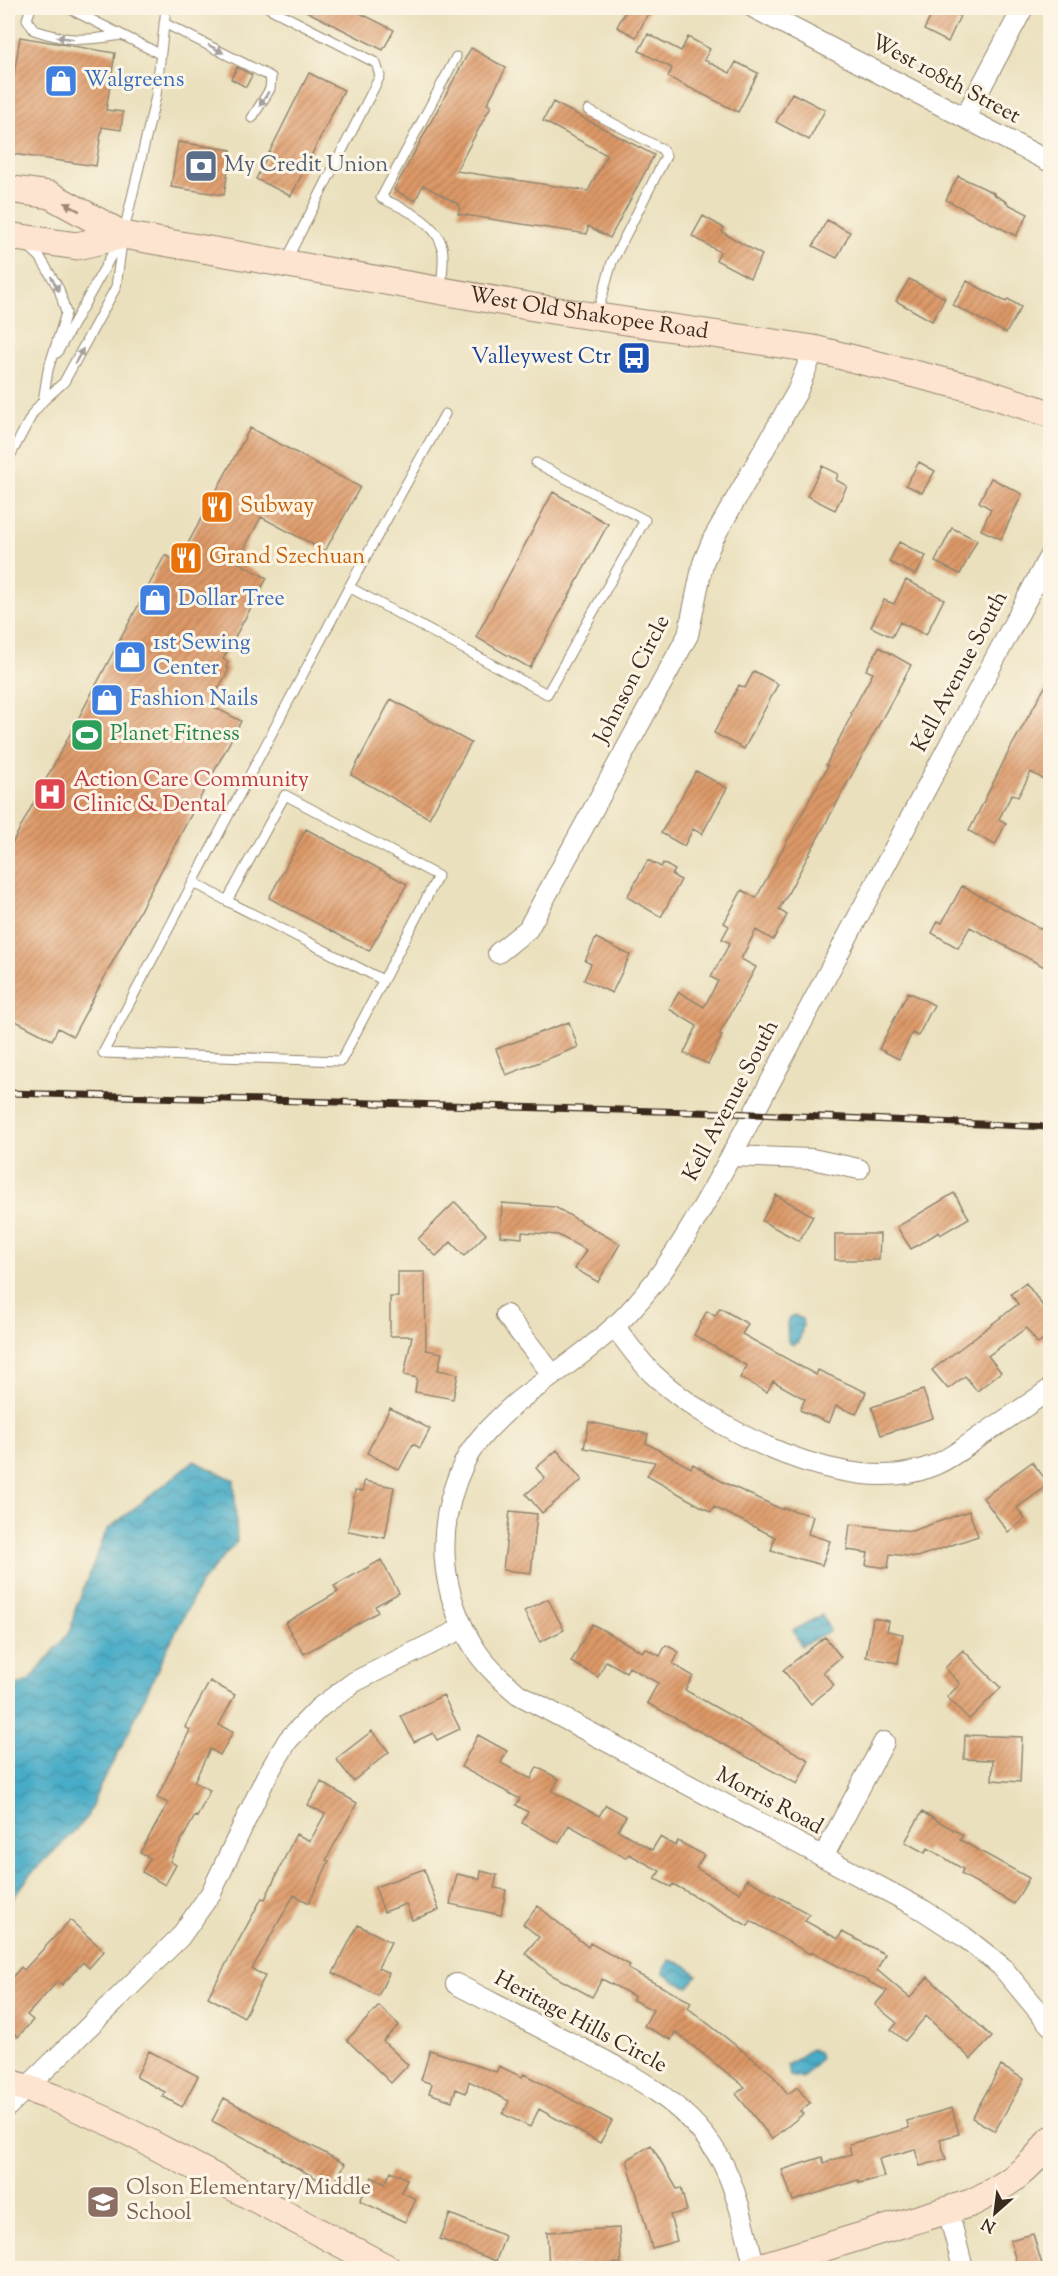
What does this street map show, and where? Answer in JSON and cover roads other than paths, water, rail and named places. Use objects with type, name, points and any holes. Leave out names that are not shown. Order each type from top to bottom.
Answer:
[{"type":"main road","name":"West Old Shakopee Road","points":[[8,189],[50,195],[123,235],[596,317],[814,349],[975,389],[1050,414]]},
{"type":"main road","name":"West Old Shakopee Road","points":[[13,237],[77,246],[123,235]]},
{"type":"main road","points":[[14,2092],[52,2097],[110,2122],[387,2268]]},
{"type":"main road","points":[[756,2268],[971,2203],[1002,2188],[1028,2168],[1050,2140]]},
{"type":"street","name":"West 108th Street","points":[[754,8],[1050,162]]},
{"type":"street","points":[[964,117],[1023,8]]},
{"type":"street","name":"Johnson Circle","points":[[498,953],[528,929],[687,635],[706,555],[797,392],[814,349]]},
{"type":"street","name":"Kell Avenue South","points":[[463,1628],[451,1596],[444,1561],[444,1526],[453,1491],[466,1460],[487,1431],[511,1407],[628,1313],[684,1241],[1050,555]]},
{"type":"street","points":[[731,1156],[812,1159],[859,1168]]},
{"type":"street","points":[[506,1315],[553,1375]]},
{"type":"street","points":[[614,1326],[653,1374],[697,1408],[734,1431],[774,1450],[816,1465],[859,1474],[883,1476],[908,1473],[933,1466],[1050,1389]]},
{"type":"street","points":[[14,2092],[180,1937],[211,1893],[266,1777],[288,1740],[319,1707],[354,1682],[463,1628]]},
{"type":"street","name":"Morris Road","points":[[463,1628],[478,1653],[497,1676],[518,1695],[923,1910],[963,1936],[1001,1966],[1050,2025]]},
{"type":"street","points":[[823,1857],[884,1742]]},
{"type":"street","name":"Heritage Hills Circle","points":[[456,1984],[638,2078],[672,2101],[700,2130],[723,2164],[738,2201],[756,2268]]},
{"type":"street","points":[[948,2211],[963,2268]]},
{"type":"lane","points":[[31,8],[27,19],[34,30],[57,38],[85,41],[121,35]]},
{"type":"lane","points":[[68,8],[160,54]]},
{"type":"lane","points":[[8,460],[33,413],[64,382],[116,287],[123,235],[156,96],[166,8]]},
{"type":"lane","points":[[269,8],[376,63],[380,76],[285,263]]},
{"type":"lane","points":[[164,22],[271,77],[270,89],[252,118]]},
{"type":"lane","points":[[441,290],[443,257],[441,244],[435,232],[407,210],[381,198],[456,57]]},
{"type":"lane","points":[[588,110],[662,149],[666,156],[612,262],[596,317]]},
{"type":"lane","points":[[48,370],[123,235]]},
{"type":"lane","points":[[13,237],[40,257],[59,289],[66,313],[48,370],[43,401]]},
{"type":"lane","points":[[227,900],[285,795],[438,876],[340,1061],[103,1053],[349,587],[445,414]]},
{"type":"lane","points":[[349,587],[547,694],[645,520],[536,463]]},
{"type":"lane","points":[[193,882],[383,980]]},
{"type":"water","points":[[794,1315],[802,1319],[803,1325],[799,1342],[793,1345],[788,1342],[787,1324],[789,1318]]},
{"type":"water","points":[[194,1461],[234,1480],[237,1541],[201,1583],[167,1649],[123,1744],[100,1786],[86,1819],[31,1874],[8,1905],[8,1690],[30,1680],[71,1630],[75,1610],[107,1530]]},
{"type":"water","points":[[822,1615],[830,1631],[801,1646],[793,1630]]},
{"type":"water","points":[[670,1960],[685,1965],[697,1975],[689,1987],[676,1982],[663,1972]]},
{"type":"water","points":[[811,2049],[818,2052],[820,2059],[802,2079],[790,2076],[787,2065]]},
{"type":"railway","points":[[8,1093],[730,1113],[1050,1127]]},
{"type":"place","name":"Walgreens","points":[[61,81]]},
{"type":"place","name":"My Credit Union","points":[[201,166]]},
{"type":"place","name":"Valleywest Ctr","points":[[634,358]]},
{"type":"place","name":"Subway","points":[[217,507]]},
{"type":"place","name":"Grand Szechuan","points":[[186,558]]},
{"type":"place","name":"Dollar Tree","points":[[155,600]]},
{"type":"place","name":"1st Sewing Center","points":[[130,657]]},
{"type":"place","name":"Fashion Nails","points":[[107,700]]},
{"type":"place","name":"Planet Fitness","points":[[87,735]]},
{"type":"place","name":"Action Care Community Clinic & Dental","points":[[50,794]]},
{"type":"place","name":"Olson Elementary/Middle School","points":[[103,2202]]}]
